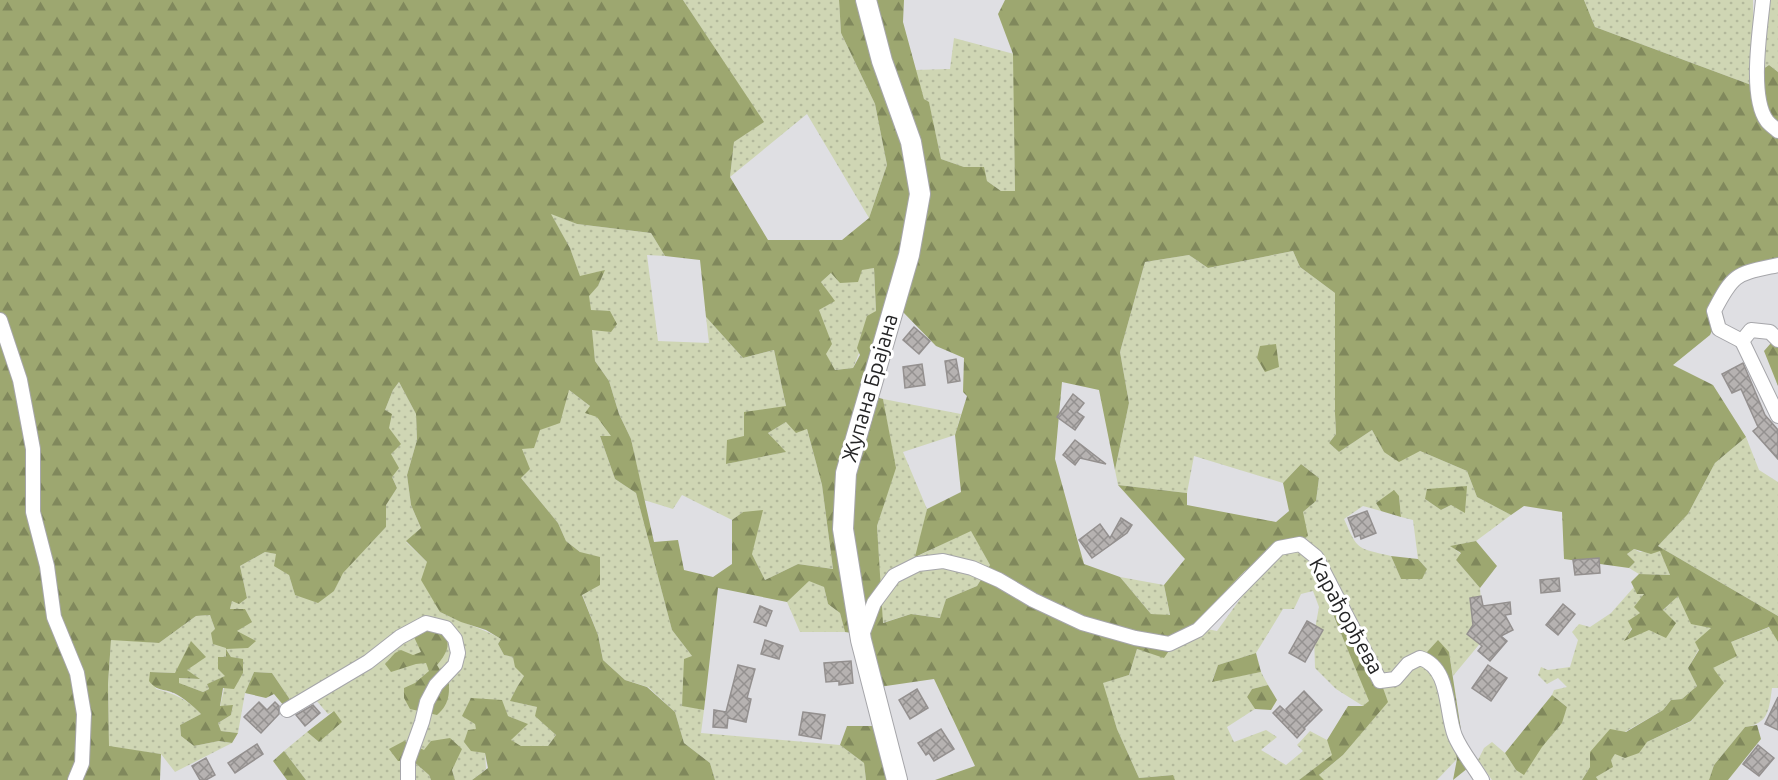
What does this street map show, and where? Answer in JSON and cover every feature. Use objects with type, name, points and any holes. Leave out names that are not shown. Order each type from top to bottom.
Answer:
[{"type":"street","name":"Жупана Брајана","points":[[866,0],[882,61],[911,142],[920,194],[909,255],[846,473],[843,529],[861,640],[897,780]]},
{"type":"street","points":[[1763,0],[1757,65],[1759,99],[1767,121],[1778,131]]},
{"type":"street","points":[[1778,266],[1741,273],[1726,289],[1714,311],[1719,329],[1742,341],[1778,416]]},
{"type":"street","points":[[0,320],[20,380],[33,450],[33,512],[47,566],[54,617],[77,673],[84,714],[82,763],[75,780]]},
{"type":"street","points":[[1742,341],[1751,330],[1770,332],[1778,340]]},
{"type":"street","name":"Карађорђева","points":[[861,640],[874,603],[894,576],[918,564],[943,561],[972,567],[1082,623],[1135,638],[1168,644],[1198,630],[1279,548],[1300,544],[1316,557],[1380,681],[1395,679],[1408,664],[1420,658],[1431,662],[1440,675],[1455,736],[1482,780]]},
{"type":"street","points":[[287,710],[368,662],[400,637],[426,623],[446,628],[455,639],[458,653],[455,665],[436,685],[427,702],[408,761],[408,780]]},
{"type":"green space","points":[[0,0],[683,0],[764,122],[734,142],[730,177],[768,240],[842,240],[869,218],[887,165],[875,104],[841,33],[839,0],[904,0],[903,22],[924,99],[929,102],[941,159],[964,167],[984,167],[987,181],[1001,191],[1015,191],[1013,54],[998,14],[1005,0],[1584,0],[1595,27],[1754,86],[1754,75],[1769,65],[1778,72],[1778,270],[1743,266],[1710,335],[1673,365],[1713,385],[1746,437],[1715,463],[1688,514],[1658,546],[1778,616],[1778,642],[1769,627],[1731,642],[1737,656],[1713,668],[1724,683],[1691,721],[1647,742],[1639,753],[1625,758],[1615,754],[1611,760],[1613,767],[1596,777],[1598,780],[1582,780],[1590,767],[1590,752],[1610,729],[1626,732],[1663,710],[1671,700],[1682,699],[1697,686],[1688,668],[1699,650],[1695,642],[1711,628],[1691,624],[1678,596],[1663,610],[1676,623],[1666,638],[1649,630],[1624,641],[1632,629],[1628,621],[1640,613],[1634,607],[1644,594],[1637,594],[1631,582],[1639,574],[1670,575],[1660,551],[1651,554],[1634,549],[1627,554],[1635,562],[1629,568],[1564,559],[1562,512],[1524,506],[1511,515],[1477,497],[1467,471],[1420,451],[1399,462],[1384,452],[1372,430],[1339,452],[1329,443],[1336,434],[1335,293],[1300,267],[1293,251],[1208,268],[1189,255],[1145,262],[1120,352],[1129,403],[1115,470],[1099,390],[1062,382],[1055,459],[1084,564],[1120,577],[1151,614],[1170,615],[1164,585],[1185,559],[1118,485],[1187,493],[1187,505],[1276,522],[1289,511],[1283,483],[1301,464],[1319,478],[1316,501],[1303,512],[1308,536],[1245,571],[1192,626],[1184,629],[1164,658],[1137,649],[1129,675],[1103,683],[1117,729],[1139,778],[1173,775],[1175,780],[935,780],[975,766],[934,679],[879,687],[852,633],[845,632],[840,613],[828,604],[824,587],[809,581],[787,602],[718,588],[704,710],[682,706],[684,659],[692,656],[672,630],[636,493],[615,479],[600,436],[611,436],[597,417],[585,413],[590,406],[569,390],[560,423],[540,430],[534,448],[522,449],[530,469],[521,478],[558,523],[566,541],[580,552],[600,557],[600,585],[582,595],[598,635],[603,660],[625,680],[647,687],[675,712],[684,743],[710,763],[715,780],[472,780],[488,768],[485,753],[471,751],[464,742],[468,730],[476,729],[475,724],[462,716],[471,698],[502,700],[508,716],[528,724],[511,740],[521,746],[548,746],[556,735],[535,716],[537,707],[510,701],[524,676],[515,667],[513,657],[504,655],[498,644],[501,639],[486,630],[440,612],[421,580],[427,562],[406,541],[421,528],[411,505],[407,475],[417,440],[416,414],[399,382],[385,410],[392,414],[389,428],[401,444],[391,454],[399,468],[392,477],[397,488],[386,505],[386,527],[343,573],[334,591],[318,603],[295,595],[289,575],[274,566],[276,554],[265,552],[240,566],[247,598],[239,604],[232,601],[230,609],[245,609],[252,622],[237,631],[256,641],[248,648],[226,649],[213,644],[211,633],[215,629],[210,615],[196,616],[159,643],[111,640],[108,684],[109,746],[161,754],[160,780],[0,780]],"holes":[[[551,214],[577,224],[651,233],[665,256],[700,260],[706,317],[743,358],[774,350],[786,406],[744,412],[744,436],[727,440],[726,464],[786,452],[768,433],[786,422],[796,433],[807,429],[822,485],[833,569],[798,564],[765,580],[752,554],[763,510],[743,512],[732,520],[732,564],[713,577],[684,570],[678,540],[654,542],[631,439],[619,414],[609,381],[595,361],[592,330],[611,332],[617,324],[610,311],[591,310],[589,296],[598,286],[605,270],[580,276],[570,248]],[[874,268],[876,311],[867,316],[857,348],[860,355],[853,368],[835,370],[826,354],[832,344],[819,310],[835,301],[821,282],[831,273],[840,283],[858,282],[862,270]],[[903,312],[936,346],[964,358],[963,392],[967,396],[955,435],[961,492],[927,509],[915,557],[971,531],[990,565],[977,586],[946,599],[940,618],[911,614],[883,623],[877,526],[896,468],[883,399],[876,397]]]},
{"type":"green space","points":[[683,0],[839,0],[841,33],[875,104],[887,165],[869,218],[807,114],[730,177],[734,142],[763,122]]},
{"type":"green space","points":[[1584,0],[1753,0],[1754,86],[1595,27]]},
{"type":"green space","points":[[1767,0],[1778,0],[1778,72],[1769,65],[1762,69]]},
{"type":"green space","points":[[954,38],[1014,54],[1015,192],[1001,191],[987,181],[983,167],[964,167],[941,159],[929,103],[924,99],[915,70],[950,69]]},
{"type":"green space","points":[[550,213],[577,224],[651,233],[665,256],[647,255],[658,341],[709,343],[706,317],[743,358],[774,350],[786,406],[744,437],[726,464],[785,452],[768,433],[786,422],[807,429],[822,485],[833,569],[798,564],[765,580],[752,554],[743,512],[732,520],[682,495],[673,509],[644,500],[631,439],[619,414],[609,381],[595,361],[588,296],[598,286],[604,271],[580,277],[570,248]]},
{"type":"green space","points":[[1293,251],[1300,267],[1335,293],[1336,434],[1329,443],[1339,452],[1372,430],[1384,452],[1420,451],[1467,471],[1477,497],[1511,515],[1476,541],[1451,546],[1461,554],[1456,560],[1480,588],[1483,627],[1492,629],[1453,676],[1449,653],[1438,641],[1427,652],[1457,759],[1437,780],[1324,780],[1318,776],[1343,755],[1387,702],[1332,613],[1370,701],[1363,706],[1336,689],[1315,668],[1314,634],[1319,607],[1313,591],[1301,594],[1294,609],[1283,609],[1256,653],[1218,665],[1212,681],[1261,672],[1268,685],[1252,689],[1247,697],[1255,709],[1227,727],[1234,742],[1266,730],[1277,737],[1261,750],[1286,765],[1303,751],[1297,745],[1310,731],[1327,740],[1333,755],[1299,780],[1175,780],[1172,775],[1139,778],[1117,729],[1102,683],[1129,675],[1137,649],[1164,657],[1184,629],[1192,626],[1217,631],[1303,512],[1316,501],[1319,478],[1301,464],[1283,483],[1194,456],[1187,493],[1118,485],[1115,470],[1129,403],[1120,352],[1145,262],[1189,255],[1208,268]],"holes":[[[1466,486],[1465,512],[1451,505],[1441,510],[1425,499]],[[1399,496],[1401,517],[1413,520],[1418,559],[1427,569],[1401,579],[1391,556],[1365,549],[1356,543],[1344,519],[1363,506],[1381,511],[1376,503]]]},
{"type":"green space","points":[[874,268],[876,311],[853,368],[835,370],[825,354],[819,310],[834,301],[821,282],[831,273]]},
{"type":"green space","points":[[1778,335],[1778,386],[1764,351]]},
{"type":"green space","points":[[1276,344],[1279,367],[1265,372],[1257,358],[1260,346]]},
{"type":"green space","points":[[399,382],[416,414],[417,440],[407,475],[411,505],[421,528],[406,542],[427,562],[440,612],[501,639],[498,644],[504,655],[513,657],[524,676],[511,701],[537,707],[536,716],[556,735],[548,746],[521,747],[510,740],[527,724],[508,716],[475,724],[485,753],[486,769],[472,780],[455,780],[452,770],[424,750],[413,761],[429,775],[431,780],[306,780],[284,751],[307,732],[319,742],[334,711],[328,714],[315,699],[291,701],[272,673],[254,672],[245,693],[238,733],[221,731],[218,723],[231,715],[233,706],[220,707],[231,657],[227,650],[226,657],[218,658],[218,669],[226,676],[207,684],[209,689],[203,692],[178,683],[178,678],[199,679],[186,670],[175,673],[150,672],[156,689],[180,698],[201,714],[180,725],[181,736],[194,746],[219,741],[232,743],[175,772],[161,754],[109,747],[108,684],[111,639],[159,643],[196,616],[210,615],[215,629],[237,631],[251,621],[230,609],[232,601],[247,598],[240,566],[265,552],[277,554],[289,575],[295,595],[334,591],[342,573],[386,527],[386,504],[397,488],[392,477],[389,428],[385,410]]},
{"type":"green space","points":[[569,390],[590,406],[612,436],[600,436],[615,479],[636,493],[672,630],[692,656],[682,705],[704,710],[701,733],[840,745],[864,763],[866,780],[715,780],[710,763],[684,743],[675,712],[648,687],[625,680],[603,660],[598,635],[582,594],[580,552],[566,541],[558,523],[521,478],[529,469],[521,448],[540,430]]},
{"type":"green space","points":[[883,399],[961,414],[955,435],[903,452],[927,509],[916,557],[971,530],[990,565],[977,586],[946,599],[941,618],[911,614],[882,623],[877,526],[895,468]]},
{"type":"green space","points":[[1746,437],[1759,470],[1778,482],[1778,616],[1658,546],[1688,514],[1715,463]]},
{"type":"green space","points":[[1467,486],[1465,513],[1451,505],[1441,510],[1425,499],[1427,489]]},
{"type":"green space","points":[[1394,490],[1399,496],[1401,517],[1381,511],[1376,503]]},
{"type":"green space","points":[[1476,541],[1497,566],[1480,588],[1456,560],[1461,553],[1450,546]]},
{"type":"green space","points":[[1634,549],[1640,552],[1660,550],[1670,575],[1639,574],[1629,568],[1635,562],[1627,554]]},
{"type":"green space","points":[[1391,556],[1418,559],[1427,569],[1422,579],[1401,579]]},
{"type":"green space","points":[[1120,577],[1164,585],[1170,616],[1151,614]]},
{"type":"green space","points":[[809,580],[824,587],[828,604],[840,613],[845,632],[800,632],[787,602]]},
{"type":"green space","points":[[1634,587],[1637,593],[1644,593],[1640,613],[1625,640],[1663,611],[1678,595],[1711,628],[1688,668],[1697,686],[1682,699],[1671,700],[1663,710],[1590,752],[1590,767],[1582,780],[1492,780],[1478,760],[1484,748],[1492,742],[1505,753],[1516,770],[1546,742],[1563,717],[1567,707],[1552,695],[1554,690],[1567,687],[1558,678],[1547,684],[1538,675],[1541,667],[1548,670],[1570,667],[1578,640],[1572,632],[1579,624],[1590,627],[1611,613]]},
{"type":"green space","points":[[1332,612],[1341,613],[1383,688],[1388,702],[1343,755],[1319,775],[1324,780],[1299,780],[1332,755],[1327,740],[1348,706],[1363,706],[1369,701]]},
{"type":"green space","points":[[424,617],[443,633],[448,643],[447,650],[437,665],[440,670],[446,671],[449,695],[442,711],[437,715],[410,709],[404,698],[404,688],[415,683],[429,671],[426,663],[391,672],[385,664],[401,650],[413,655],[421,652],[414,637],[402,629]]},
{"type":"green space","points":[[1770,627],[1778,642],[1778,688],[1772,688],[1768,709],[1763,719],[1759,723],[1745,727],[1714,765],[1709,780],[1598,780],[1596,777],[1612,767],[1611,760],[1615,754],[1692,721],[1713,668],[1731,642]]},
{"type":"green space","points":[[1438,640],[1449,652],[1462,737],[1478,760],[1453,780],[1457,759],[1427,652]]},
{"type":"green space","points":[[191,641],[206,657],[187,670],[200,679],[179,678],[179,683],[203,692],[209,689],[207,684],[225,676],[218,669],[218,657],[226,657],[226,649],[231,657],[243,659],[243,673],[234,689],[223,688],[220,706],[233,705],[231,715],[218,723],[221,731],[238,733],[232,743],[219,741],[194,746],[181,736],[180,725],[201,714],[178,695],[152,684],[149,681],[150,672],[175,673]]},
{"type":"green space","points":[[1256,653],[1261,672],[1212,682],[1218,665]]},
{"type":"green space","points":[[254,672],[272,673],[291,701],[284,706],[274,694],[266,698],[245,693]]},
{"type":"green space","points":[[1268,685],[1277,700],[1271,710],[1255,709],[1247,697],[1252,689]]},
{"type":"green space","points":[[1552,695],[1567,707],[1562,723],[1542,747],[1524,775],[1516,770],[1505,753]]},
{"type":"green space","points":[[334,711],[342,722],[319,742],[307,732]]},
{"type":"green space","points":[[1757,725],[1761,739],[1728,780],[1709,780],[1714,765],[1745,727]]},
{"type":"green space","points":[[847,726],[875,726],[901,780],[866,780],[864,763],[840,745]]},
{"type":"green space","points":[[450,738],[462,749],[452,770],[455,780],[431,780],[429,775],[413,761],[398,761],[389,749],[404,741],[424,750],[431,741]]},
{"type":"green space","points":[[284,751],[306,780],[287,780],[273,761]]},
{"type":"building","points":[[914,327],[930,341],[919,354],[903,340]]},
{"type":"building","points":[[956,359],[960,381],[948,383],[945,361]]},
{"type":"building","points":[[1743,363],[1765,415],[1778,430],[1778,459],[1753,431],[1758,427],[1741,389],[1732,393],[1722,374]]},
{"type":"building","points":[[922,364],[925,385],[905,388],[903,367]]},
{"type":"building","points":[[1073,394],[1084,403],[1077,412],[1084,417],[1075,430],[1057,417]]},
{"type":"building","points":[[1075,440],[1106,464],[1080,458],[1075,465],[1063,455]]},
{"type":"building","points":[[1367,511],[1376,533],[1361,539],[1360,535],[1355,537],[1348,518]]},
{"type":"building","points":[[1121,518],[1132,525],[1127,533],[1092,558],[1079,540],[1100,524],[1110,538]]},
{"type":"building","points":[[1599,558],[1600,573],[1575,575],[1573,560]]},
{"type":"building","points":[[1559,578],[1560,591],[1541,593],[1540,580]]},
{"type":"building","points":[[1481,596],[1483,606],[1510,602],[1511,614],[1505,615],[1513,630],[1501,636],[1507,641],[1490,661],[1478,651],[1482,646],[1467,634],[1473,625],[1470,598]]},
{"type":"building","points":[[1563,604],[1575,614],[1558,635],[1546,625]]},
{"type":"building","points":[[760,606],[772,611],[766,626],[754,622]]},
{"type":"building","points":[[1307,621],[1323,630],[1305,662],[1289,653]]},
{"type":"building","points":[[765,640],[783,646],[779,659],[761,654]]},
{"type":"building","points":[[851,661],[853,683],[839,685],[839,681],[826,682],[824,663]]},
{"type":"building","points":[[738,665],[755,669],[747,698],[751,699],[746,722],[728,718],[727,728],[713,727],[714,710],[726,712]]},
{"type":"building","points":[[1488,665],[1507,678],[1491,701],[1472,688]]},
{"type":"building","points":[[917,689],[928,708],[910,719],[899,700]]},
{"type":"building","points":[[1304,691],[1322,710],[1297,738],[1273,713],[1280,706],[1294,719],[1286,709]]},
{"type":"building","points":[[1778,697],[1778,730],[1765,724]]},
{"type":"building","points":[[259,702],[267,710],[275,702],[279,706],[279,714],[261,733],[244,717]]},
{"type":"building","points":[[313,705],[320,713],[305,726],[296,715]]},
{"type":"building","points":[[803,712],[825,715],[821,739],[799,735]]},
{"type":"building","points":[[941,729],[954,749],[934,761],[929,753],[926,755],[918,743]]},
{"type":"building","points":[[257,744],[263,754],[235,773],[228,763]]},
{"type":"building","points":[[1758,745],[1774,758],[1759,776],[1743,764]]},
{"type":"building","points":[[206,758],[215,775],[206,780],[200,780],[192,766]]}]
